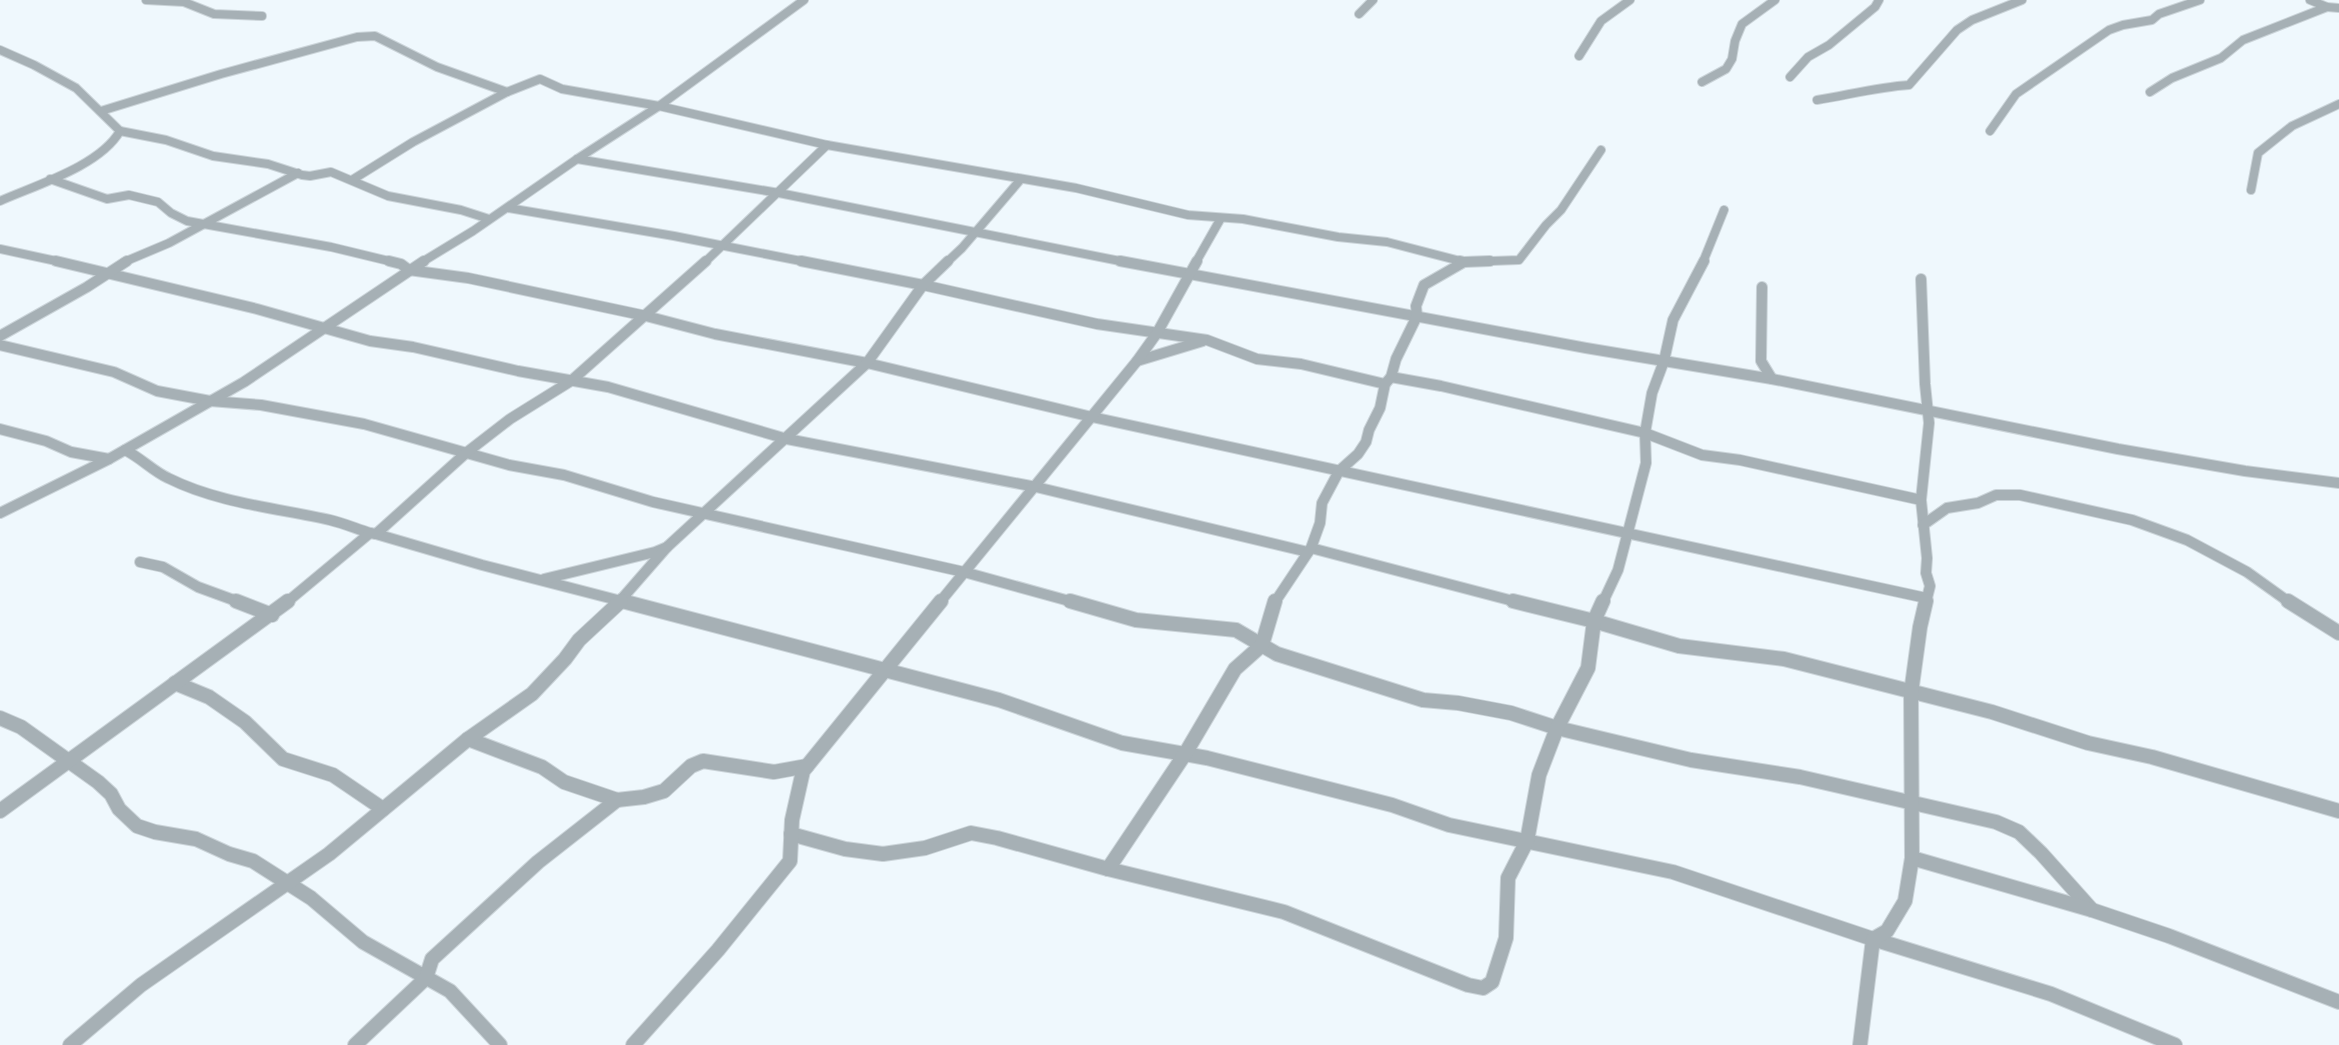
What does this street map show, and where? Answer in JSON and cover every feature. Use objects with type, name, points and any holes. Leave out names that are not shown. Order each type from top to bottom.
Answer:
[{"type":"street","points":[[146,0],[184,2],[214,14],[262,16]]},
{"type":"street","points":[[0,513],[109,459],[244,382],[409,270],[473,231],[488,219],[508,208],[576,159],[659,106],[804,0]]},
{"type":"street","points":[[1360,14],[1373,0]]},
{"type":"street","points":[[1579,56],[1601,21],[1630,0]]},
{"type":"street","points":[[1702,82],[1726,69],[1732,59],[1735,41],[1742,24],[1772,4],[1775,0]]},
{"type":"street","points":[[1790,77],[1800,63],[1829,45],[1875,7],[1879,0]]},
{"type":"street","points":[[1817,100],[1857,94],[1879,87],[1909,85],[1957,30],[1972,20],[2022,0]]},
{"type":"street","points":[[1990,131],[2016,94],[2052,71],[2109,30],[2123,25],[2152,20],[2159,14],[2200,0]]},
{"type":"street","points":[[2310,0],[2327,7],[2339,8]]},
{"type":"street","points":[[2150,92],[2158,84],[2219,60],[2234,51],[2243,40],[2327,7]]},
{"type":"street","points":[[101,111],[221,74],[357,37],[375,36],[437,67],[506,92]]},
{"type":"street","points":[[0,50],[34,65],[76,88],[120,131],[166,140],[213,156],[268,164],[310,176],[331,172],[352,180],[369,190],[388,196],[461,210],[488,219]]},
{"type":"street","points":[[352,180],[414,142],[506,92],[533,80],[540,79],[562,89],[659,106],[827,145],[1076,188],[1188,215],[1243,219],[1338,237],[1387,242],[1464,262],[1519,260],[1546,225],[1561,210],[1601,150]]},
{"type":"street","points":[[2251,190],[2258,153],[2292,126],[2339,104]]},
{"type":"street","points":[[0,201],[50,179],[108,148],[118,138],[120,131]]},
{"type":"street","points":[[0,811],[175,683],[272,615],[373,534],[466,453],[510,420],[571,382],[723,246],[827,145]]},
{"type":"street","points":[[576,159],[779,193],[974,233],[1417,316],[1772,379],[1928,411],[2230,469],[2339,483]]},
{"type":"street","points":[[0,336],[87,287],[107,272],[204,224],[298,173]]},
{"type":"street","points":[[50,179],[107,199],[129,195],[158,202],[171,213],[187,221],[331,247],[402,264],[409,270],[468,278],[646,316],[715,334],[867,363],[1092,417],[1536,512],[1626,534],[1926,598]]},
{"type":"street","points":[[70,1045],[141,985],[286,882],[329,854],[468,740],[532,694],[565,659],[579,640],[621,601],[667,546],[705,514],[787,439],[867,363],[923,285],[962,248],[1021,179]]},
{"type":"street","points":[[508,208],[723,246],[923,285],[1097,324],[1207,340],[1257,359],[1301,364],[1388,381],[1441,386],[1645,433],[1702,455],[1740,460],[1921,500]]},
{"type":"street","points":[[791,834],[845,849],[883,854],[925,848],[971,833],[997,838],[1108,869],[1284,912],[1468,985],[1483,988],[1492,982],[1506,938],[1508,878],[1527,841],[1539,775],[1557,728],[1588,668],[1594,621],[1618,570],[1626,534],[1646,463],[1645,433],[1652,393],[1664,361],[1673,320],[1694,282],[1714,238],[1724,210]]},
{"type":"street","points":[[633,1045],[718,950],[790,861],[791,834],[795,801],[803,771],[964,572],[1036,487],[1137,361],[1157,333],[1189,273],[1221,218]]},
{"type":"street","points":[[0,249],[107,272],[370,341],[412,347],[571,382],[608,387],[787,439],[1036,487],[1309,550],[1594,621],[1680,646],[1784,659],[1911,693],[1992,712],[2088,743],[2152,757],[2339,811]]},
{"type":"street","points":[[1108,869],[1185,754],[1235,669],[1262,645],[1276,599],[1309,550],[1320,523],[1322,503],[1339,471],[1358,454],[1366,442],[1369,430],[1380,408],[1396,359],[1417,316],[1416,306],[1424,285],[1464,262]]},
{"type":"street","points":[[1874,939],[1887,931],[1905,901],[1912,858],[1911,693],[1920,627],[1930,586],[1926,573],[1927,558],[1921,500],[1928,443],[1928,411],[1923,349],[1921,279]]},
{"type":"street","points":[[1762,286],[1761,360],[1772,379]]},
{"type":"street","points":[[1137,361],[1207,340]]},
{"type":"street","points":[[0,345],[53,356],[114,372],[157,391],[210,401],[261,405],[364,424],[509,465],[564,475],[652,502],[964,572],[1136,620],[1236,630],[1277,654],[1339,675],[1422,700],[1458,703],[1511,713],[1557,728],[1691,760],[1800,777],[1996,822],[2019,832],[2041,853],[2092,910]]},
{"type":"street","points":[[0,429],[46,441],[71,452],[109,459]]},
{"type":"street","points":[[125,450],[140,457],[168,478],[194,488],[252,506],[331,520],[373,534],[541,580],[886,669],[999,700],[1122,743],[1207,758],[1392,805],[1449,825],[1673,872],[1874,939],[2051,994],[2175,1045]]},
{"type":"street","points":[[1923,525],[1947,508],[1978,503],[1996,495],[2020,495],[2132,520],[2187,540],[2247,572],[2279,596],[2339,633]]},
{"type":"street","points":[[541,580],[642,556],[667,546]]},
{"type":"street","points":[[140,562],[163,567],[198,587],[272,615]]},
{"type":"street","points":[[175,683],[215,702],[245,722],[283,759],[333,775],[383,809]]},
{"type":"street","points":[[0,718],[21,727],[69,761],[111,794],[119,809],[137,826],[155,832],[196,839],[253,861],[311,898],[363,942],[450,992],[500,1045]]},
{"type":"street","points":[[468,740],[542,767],[564,782],[617,800],[644,797],[664,791],[691,766],[703,761],[774,772],[807,766]]},
{"type":"street","points":[[355,1045],[426,978],[432,959],[538,862],[617,800]]},
{"type":"street","points":[[1912,858],[2092,910],[2169,936],[2339,1002]]},
{"type":"street","points":[[1860,1045],[1874,939]]}]
